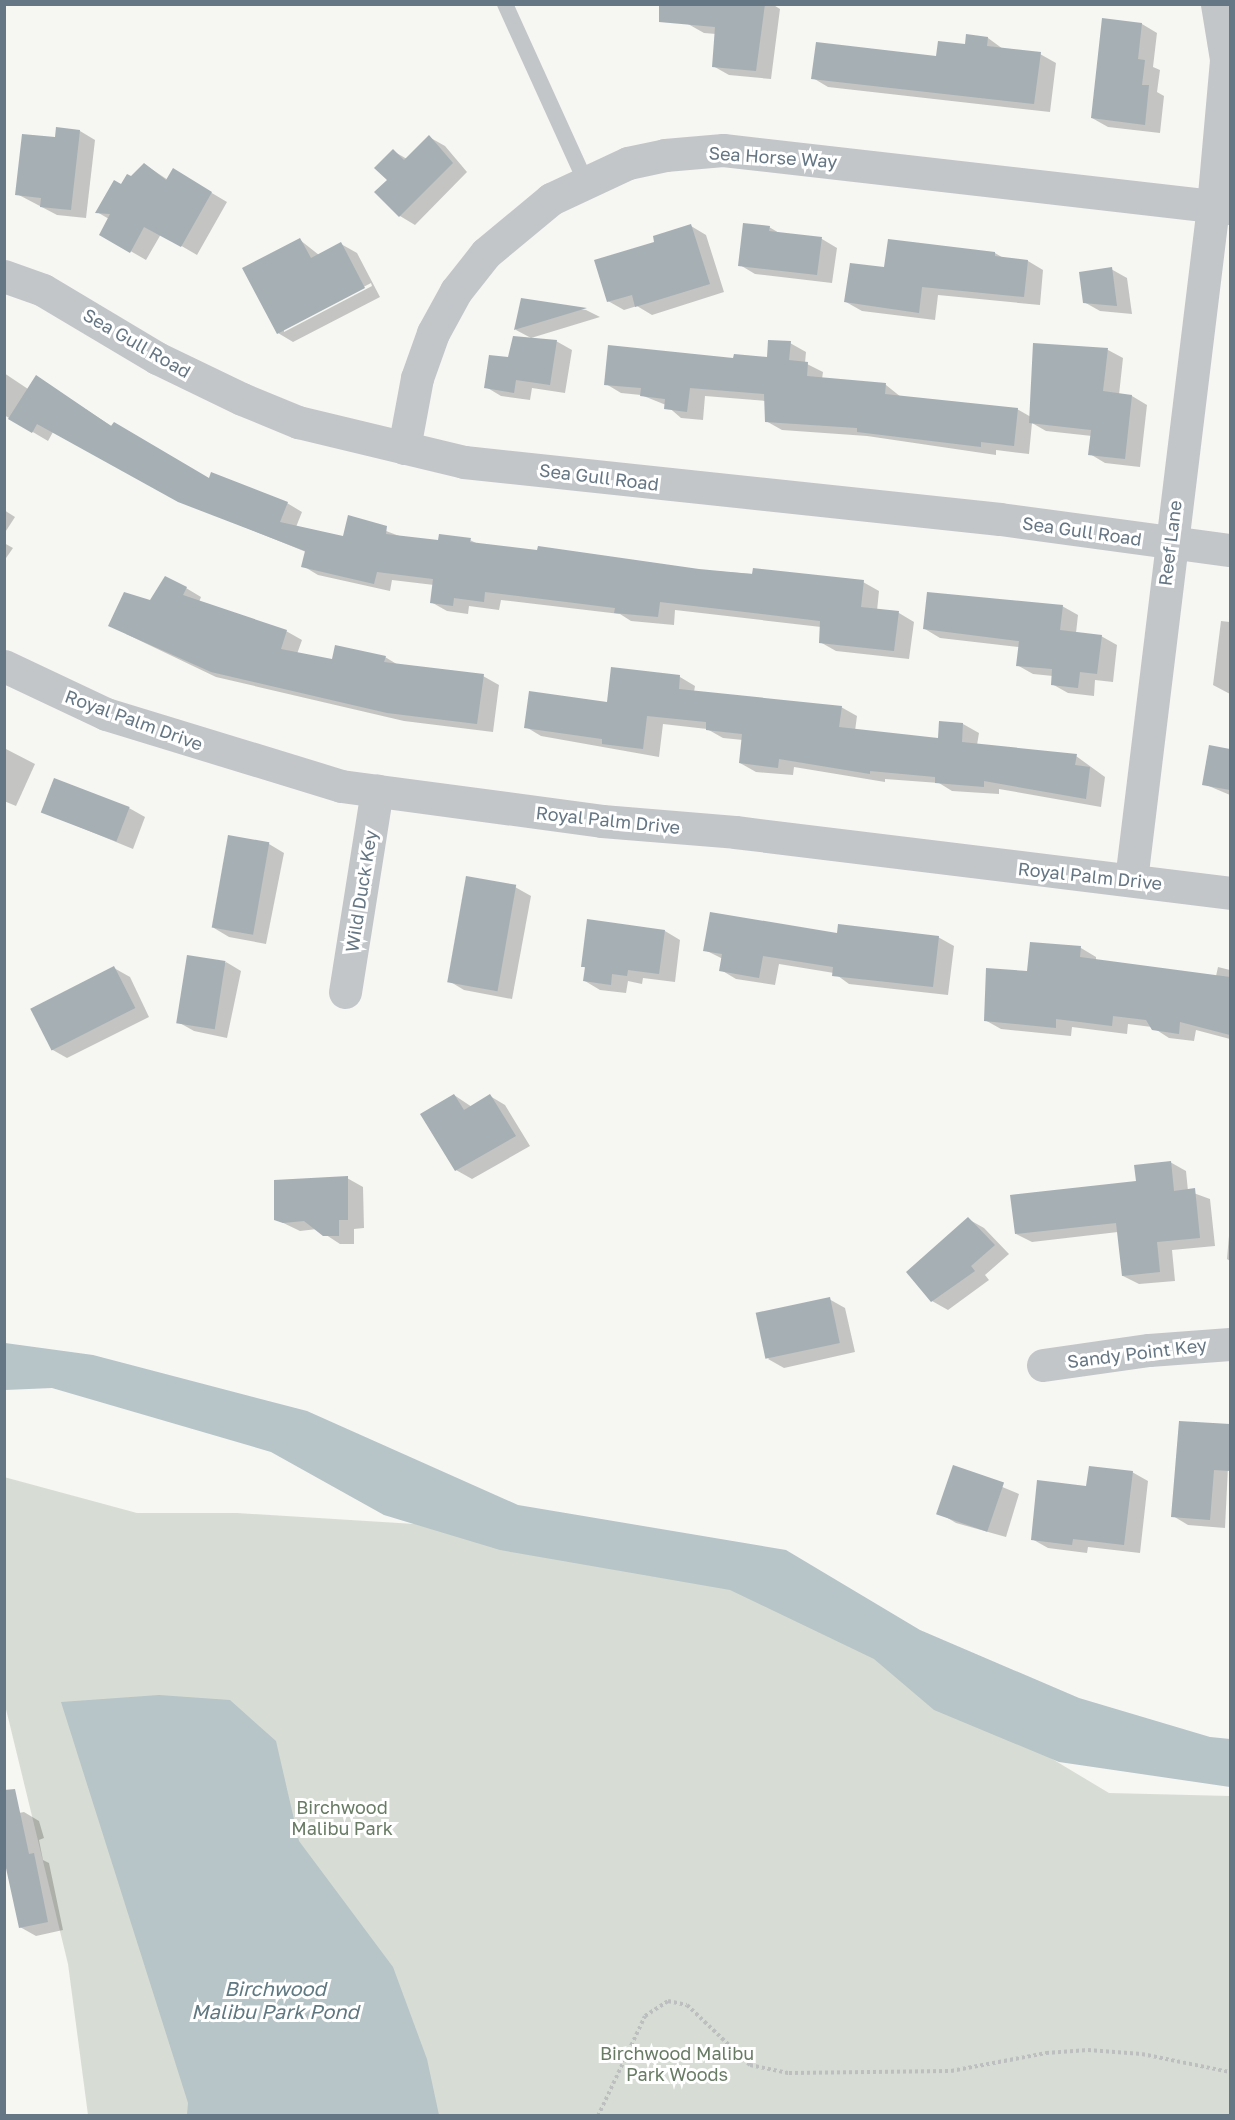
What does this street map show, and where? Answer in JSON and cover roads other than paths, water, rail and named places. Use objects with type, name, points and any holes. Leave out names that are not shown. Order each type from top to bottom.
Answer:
[{"type":"street","name":"Reef Lane","points":[[1131,880],[1170,543],[1222,207],[1226,59],[1217,4]]},
{"type":"street","name":"Sea Horse Way","points":[[404,448],[417,378],[433,333],[456,291],[486,253],[513,227],[585,180],[665,154],[723,150],[1222,207]]},
{"type":"street","name":"Sea Gull Road","points":[[4,276],[43,290],[157,358],[242,399],[298,422],[464,462],[1000,519],[1230,550]]},
{"type":"street","name":"Royal Palm Drive","points":[[4,666],[106,714],[195,744],[340,786],[602,821],[735,832],[1230,894]]},
{"type":"street","name":"Wild Duck Key","points":[[345,992],[377,791]]},
{"type":"street","name":"Sandy Point Key","points":[[1043,1365],[1149,1350],[1230,1344]]},
{"type":"lane","points":[[505,4],[585,180]]},
{"type":"water","points":[[5,1343],[93,1355],[307,1411],[518,1505],[786,1550],[920,1630],[1079,1698],[1210,1737],[1230,1739],[1230,1787],[1059,1762],[934,1710],[874,1659],[730,1590],[500,1550],[384,1515],[271,1452],[52,1388],[5,1390]]},
{"type":"water","name":"Birchwood Malibu Park Pond","points":[[159,1695],[230,1700],[276,1741],[299,1841],[393,1967],[427,2059],[439,2115],[187,2115],[188,2103],[61,1702]]},
{"type":"park label","name":"Birchwood Malibu Park","points":[[342,1818]]},
{"type":"park label","name":"Birchwood Malibu Park Woods","points":[[677,2064]]}]
